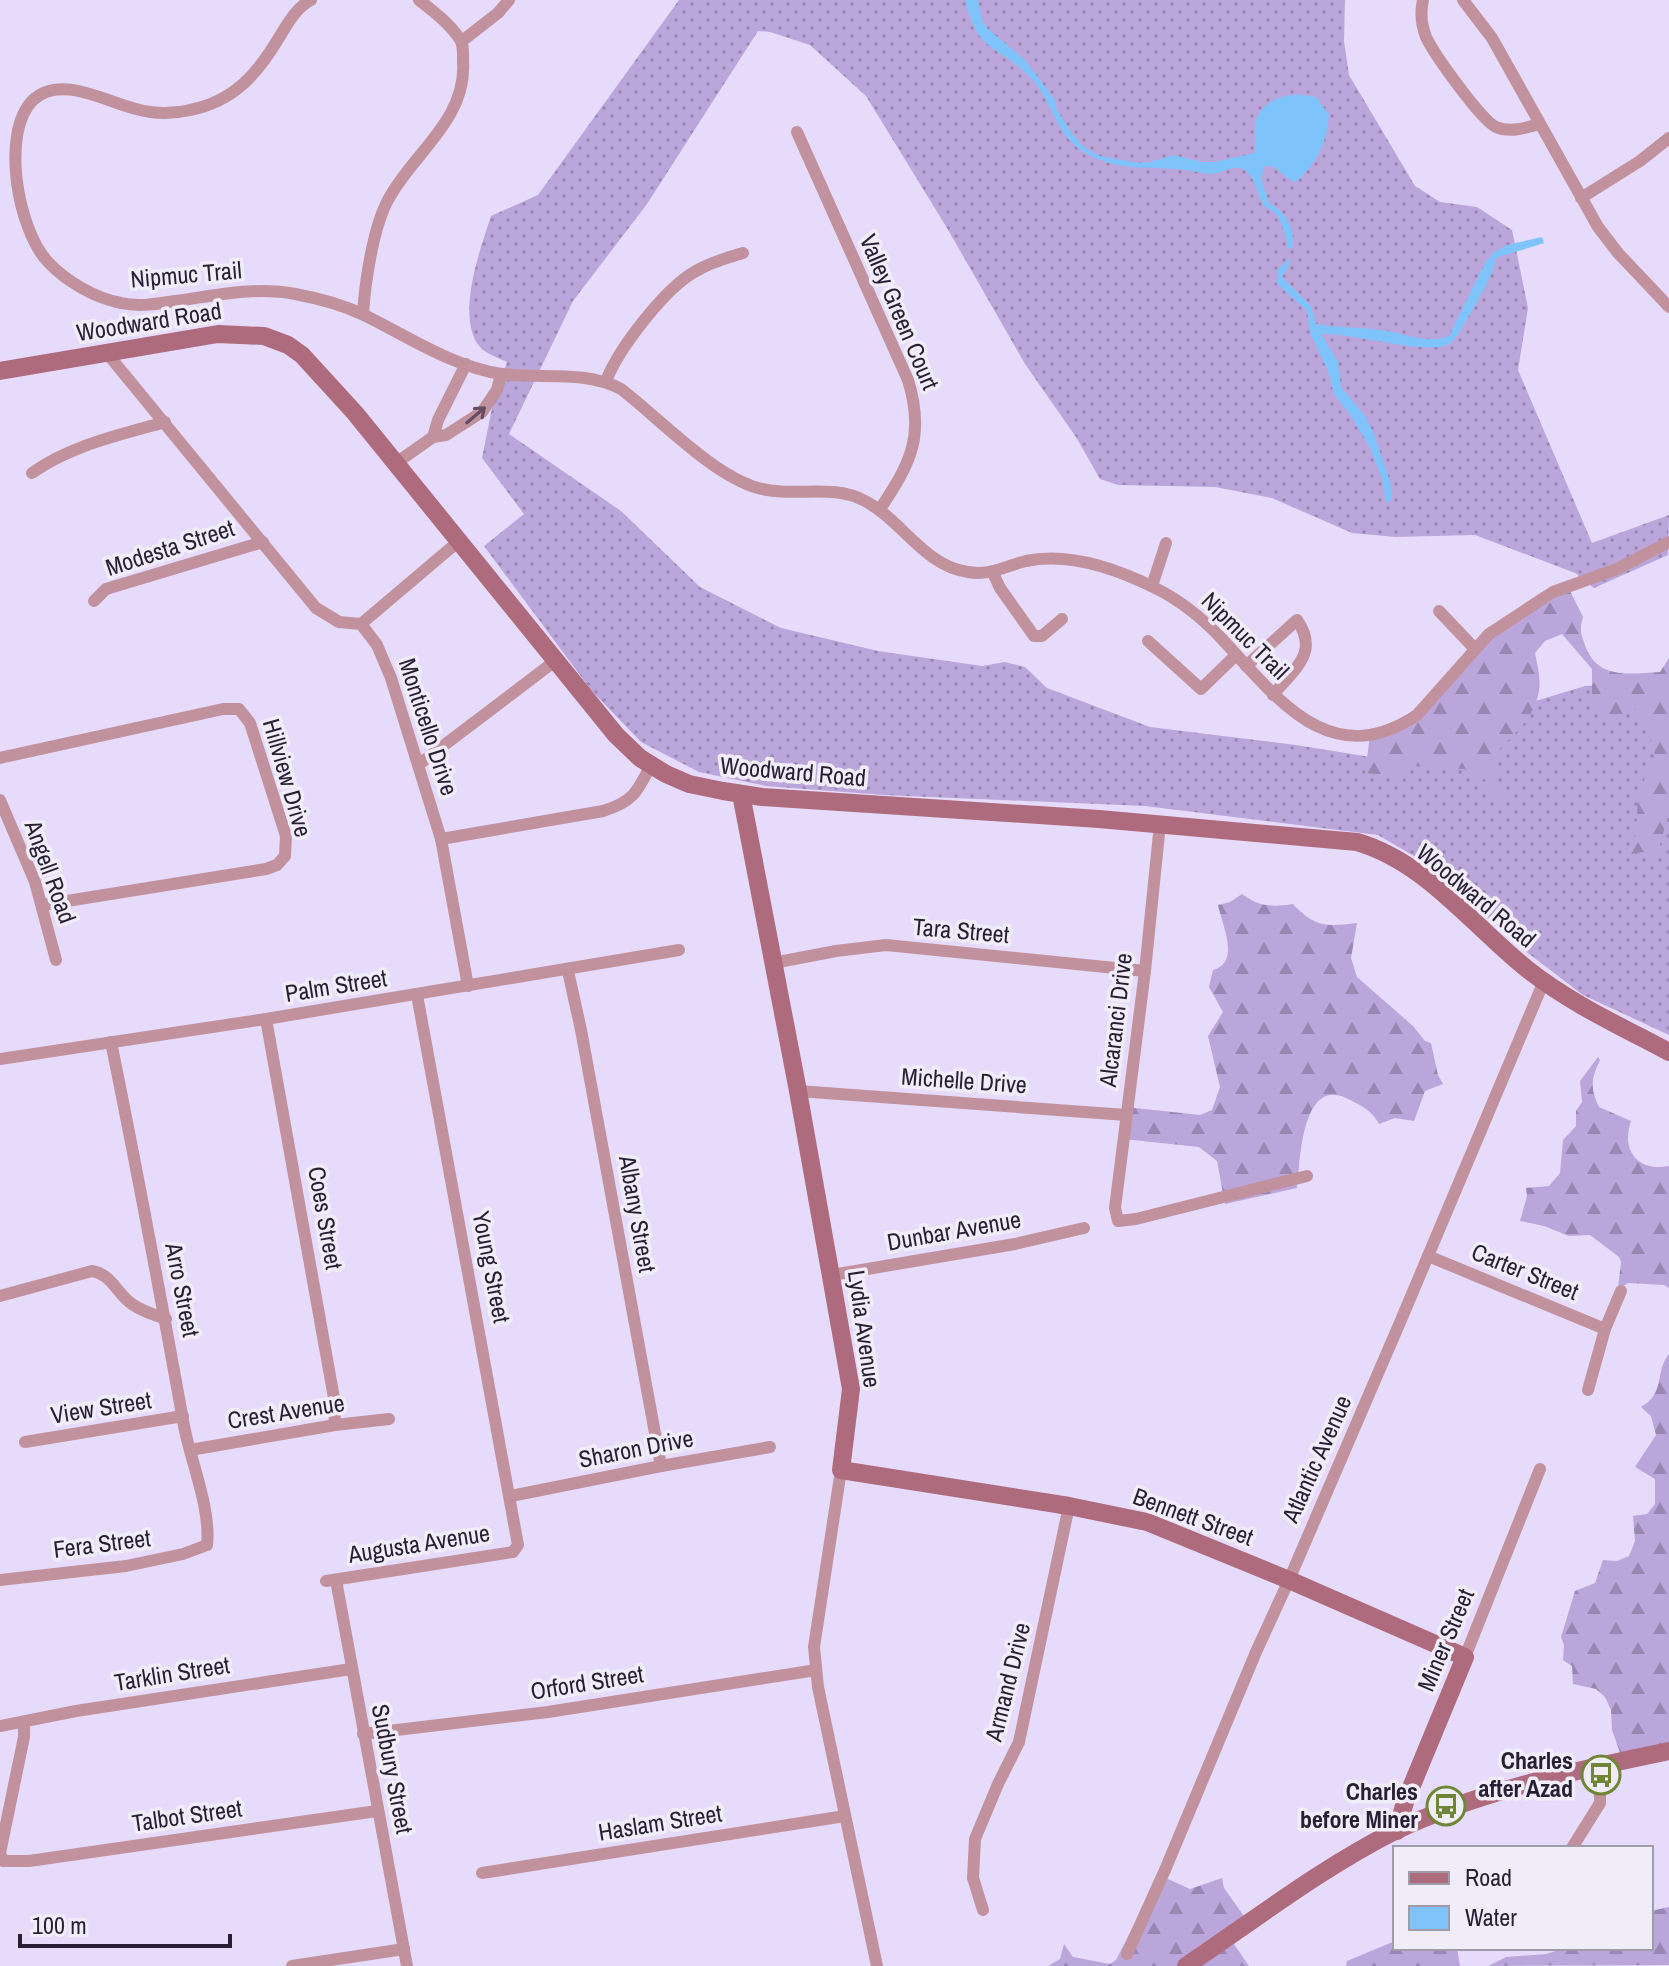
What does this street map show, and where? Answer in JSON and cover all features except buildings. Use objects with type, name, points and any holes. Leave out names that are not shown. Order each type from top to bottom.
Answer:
[{"type":"street","name":"Nipmuc Trail","points":[[311,0],[290,19],[250,80],[216,102],[192,110],[158,113],[76,91],[47,91],[32,100],[24,114],[13,155],[15,180],[27,227],[48,263],[82,289],[138,306],[249,291],[294,293],[363,314],[466,364],[501,374],[606,381],[621,389],[737,480],[770,490],[843,494],[861,498],[880,509],[943,565],[968,572],[993,573],[1026,561],[1061,559],[1094,565],[1152,586],[1192,611],[1273,695],[1295,714],[1324,731],[1348,735],[1393,730],[1417,715],[1489,634],[1553,592],[1617,569],[1669,542]]},
{"type":"street","points":[[363,314],[365,285],[386,203],[399,180],[452,112],[464,70],[462,41],[446,22],[419,0]]},
{"type":"street","points":[[462,41],[498,13],[509,0]]},
{"type":"street","points":[[1423,0],[1420,14],[1426,38],[1486,120],[1501,129],[1515,130],[1539,124]]},
{"type":"street","points":[[1463,0],[1492,38],[1598,227],[1618,253],[1667,301]]},
{"type":"street","name":"Valley Green Court","points":[[797,132],[908,380],[914,400],[913,451],[880,509]]},
{"type":"street","points":[[1581,198],[1640,161],[1669,138]]},
{"type":"street","points":[[606,381],[628,341],[681,280],[715,262],[743,253]]},
{"type":"street","name":"Woodward Road","points":[[0,371],[218,334],[264,336],[288,345],[302,355],[345,402],[616,735],[651,765],[689,784],[741,794],[1333,838],[1374,848],[1427,880],[1497,944],[1544,981],[1582,1006],[1669,1052]]},
{"type":"street","points":[[106,352],[316,608],[339,622],[361,624],[459,541]]},
{"type":"street","points":[[433,437],[438,420],[466,364]]},
{"type":"street","points":[[396,463],[433,437],[446,435],[482,412],[497,390],[501,374]]},
{"type":"street","points":[[32,473],[90,444],[165,422]]},
{"type":"street","name":"Modesta Street","points":[[94,601],[106,589],[263,542]]},
{"type":"street","points":[[1152,586],[1166,543]]},
{"type":"street","points":[[993,573],[1034,636],[1042,636],[1062,619]]},
{"type":"street","points":[[1439,611],[1475,649]]},
{"type":"street","points":[[1246,666],[1297,620],[1307,634],[1305,657],[1273,695]]},
{"type":"street","name":"Monticello Drive","points":[[361,624],[377,645],[391,678],[441,839],[468,986]]},
{"type":"street","points":[[1148,641],[1201,689],[1236,655]]},
{"type":"street","points":[[418,765],[555,661]]},
{"type":"street","name":"Hillview Drive","points":[[0,758],[223,709],[239,709],[250,723],[286,836],[285,856],[277,865],[266,869],[42,905]]},
{"type":"street","points":[[441,839],[603,811],[624,804],[633,797],[651,765]]},
{"type":"street","name":"Lydia Avenue","points":[[741,794],[851,1389],[814,1647],[816,1670],[877,1966]]},
{"type":"street","name":"Angell Road","points":[[0,800],[42,905],[56,960]]},
{"type":"street","name":"Alcaranci Drive","points":[[1160,824],[1115,1208],[1118,1221],[1307,1176]]},
{"type":"street","name":"Tara Street","points":[[773,963],[886,945],[1145,971]]},
{"type":"street","name":"Palm Street","points":[[0,1059],[568,971],[679,950]]},
{"type":"street","name":"Albany Street","points":[[568,971],[661,1466]]},
{"type":"street","name":"Atlantic Avenue","points":[[1127,1954],[1544,981]]},
{"type":"street","name":"Young Street","points":[[417,995],[511,1496],[517,1549]]},
{"type":"street","name":"Coes Street","points":[[266,1019],[332,1384],[335,1425]]},
{"type":"street","name":"Arro Street","points":[[111,1042],[183,1416],[208,1528],[207,1545]]},
{"type":"street","name":"Michelle Drive","points":[[798,1091],[1126,1115]]},
{"type":"street","name":"Dunbar Avenue","points":[[832,1275],[1015,1244],[1084,1228]]},
{"type":"street","name":"Carter Street","points":[[1428,1256],[1605,1329]]},
{"type":"street","points":[[0,1296],[92,1271],[105,1275],[137,1307],[166,1319]]},
{"type":"street","points":[[1588,1390],[1605,1329],[1621,1291]]},
{"type":"street","name":"View Street","points":[[25,1442],[183,1416]]},
{"type":"street","name":"Crest Avenue","points":[[190,1450],[389,1419]]},
{"type":"street","name":"Sharon Drive","points":[[511,1496],[770,1447]]},
{"type":"street","name":"Miner Street","points":[[1397,1831],[1405,1802],[1540,1469]]},
{"type":"street","name":"Bennett Street","points":[[841,1470],[1069,1506],[1147,1522],[1465,1657]]},
{"type":"street","name":"Armand Drive","points":[[983,1910],[973,1878],[975,1839],[1019,1742],[1069,1506]]},
{"type":"street","name":"Fera Street","points":[[0,1580],[126,1566],[183,1554],[207,1545]]},
{"type":"street","name":"Augusta Avenue","points":[[331,1580],[504,1554],[517,1549]]},
{"type":"street","name":"Sudbury Street","points":[[331,1580],[351,1669],[407,1966]]},
{"type":"street","name":"Tarklin Street","points":[[0,1726],[76,1711],[351,1669]]},
{"type":"street","name":"Orford Street","points":[[363,1734],[548,1712],[816,1670]]},
{"type":"street","name":"Talbot Street","points":[[24,1722],[24,1737],[0,1853],[3,1861],[29,1861],[377,1811]]},
{"type":"street","points":[[1186,1966],[1362,1849],[1397,1831],[1509,1790],[1669,1751]]},
{"type":"street","points":[[1573,1846],[1600,1803],[1600,1767]]},
{"type":"street","name":"Haslam Street","points":[[482,1873],[845,1816]]},
{"type":"street","points":[[292,1966],[404,1949]]},
{"type":"green space","points":[[679,0],[1345,0],[1344,41],[1349,75],[1415,186],[1440,202],[1477,207],[1512,230],[1528,308],[1518,370],[1592,543],[1669,515],[1668,555],[1594,588],[1575,573],[1475,535],[1396,537],[1352,533],[1272,498],[1215,487],[1118,485],[1100,479],[1076,437],[1025,364],[866,96],[810,45],[770,32],[758,31],[647,204],[573,301],[509,434],[621,511],[700,587],[781,628],[878,651],[982,666],[1005,662],[1025,667],[1047,688],[1150,727],[1395,761],[1522,705],[1585,686],[1669,682],[1669,1035],[1583,995],[1524,950],[1431,866],[1378,835],[1145,806],[884,795],[766,786],[699,772],[641,742],[591,690],[484,546],[524,514],[482,458],[492,408],[507,362],[480,347],[473,334],[470,319],[472,283],[491,216],[538,195]]},
{"type":"green space","points":[[1567,585],[1583,617],[1582,635],[1589,654],[1604,669],[1624,673],[1660,672],[1669,658],[1669,812],[1657,856],[1642,852],[1629,855],[1636,831],[1639,794],[1654,758],[1653,744],[1641,716],[1634,708],[1612,719],[1598,715],[1592,700],[1592,669],[1562,634],[1545,641],[1535,653],[1540,683],[1536,702],[1528,718],[1495,758],[1494,769],[1513,801],[1494,797],[1490,782],[1464,769],[1412,766],[1402,781],[1397,777],[1380,778],[1377,774],[1365,773],[1370,735],[1414,712],[1466,655]]},
{"type":"green space","points":[[1242,894],[1266,905],[1293,904],[1322,924],[1357,923],[1351,958],[1357,977],[1413,1026],[1425,1041],[1431,1043],[1443,1084],[1425,1091],[1414,1121],[1395,1118],[1379,1124],[1369,1111],[1346,1098],[1331,1095],[1320,1100],[1306,1126],[1297,1188],[1225,1204],[1217,1161],[1199,1147],[1123,1139],[1126,1107],[1200,1115],[1212,1110],[1220,1087],[1208,1036],[1223,1012],[1209,987],[1213,970],[1221,966],[1228,951],[1218,905]]},
{"type":"green space","points":[[1598,1057],[1600,1060],[1593,1084],[1599,1107],[1631,1121],[1628,1141],[1634,1157],[1648,1166],[1669,1166],[1669,1288],[1628,1283],[1618,1289],[1619,1257],[1590,1235],[1569,1236],[1520,1221],[1527,1196],[1526,1188],[1549,1186],[1560,1173],[1563,1140],[1576,1126],[1576,1111],[1582,1102],[1580,1081]]},
{"type":"green space","points":[[1669,1354],[1669,1749],[1623,1761],[1605,1697],[1596,1689],[1573,1684],[1572,1666],[1563,1660],[1561,1637],[1575,1591],[1595,1583],[1603,1560],[1617,1561],[1629,1556],[1635,1541],[1633,1516],[1647,1514],[1655,1504],[1655,1479],[1635,1467],[1656,1435],[1651,1416],[1641,1407],[1654,1395]]},
{"type":"green space","points":[[1159,1875],[1190,1889],[1222,1878],[1224,1888],[1246,1919],[1227,1934],[1249,1966],[1048,1966],[1060,1959],[1064,1944],[1073,1957],[1110,1964],[1116,1960]]},
{"type":"green space","points":[[1669,1907],[1669,1965],[1488,1966],[1506,1957],[1559,1950],[1653,1950],[1653,1911]]},
{"type":"green space","points":[[1393,1942],[1393,1950],[1457,1950],[1460,1966],[1346,1966],[1347,1961]]},
{"type":"water","points":[[965,0],[978,0],[982,20],[988,29],[1025,60],[1055,100],[1057,110],[1071,132],[1084,147],[1100,156],[1138,163],[1173,155],[1215,162],[1254,153],[1256,120],[1266,106],[1290,95],[1317,98],[1329,115],[1326,135],[1315,160],[1296,182],[1269,166],[1264,167],[1261,179],[1269,203],[1288,222],[1293,234],[1292,248],[1289,249],[1277,215],[1263,204],[1252,178],[1242,169],[1233,168],[1211,174],[1122,166],[1091,156],[1078,148],[1062,129],[1038,86],[1017,65],[982,39]]},
{"type":"water","points":[[1542,237],[1544,243],[1496,258],[1482,294],[1449,344],[1439,347],[1407,346],[1321,334],[1338,362],[1341,387],[1365,416],[1373,432],[1390,481],[1392,499],[1386,503],[1382,478],[1369,446],[1334,394],[1328,371],[1310,333],[1307,310],[1277,284],[1277,270],[1290,258],[1282,277],[1311,306],[1316,324],[1389,331],[1423,339],[1440,338],[1449,336],[1485,263],[1494,252],[1507,245]]},
{"type":"place","name":"Charles after Azad","points":[[1601,1775]]},
{"type":"place","name":"Charles before Miner","points":[[1446,1806]]}]
